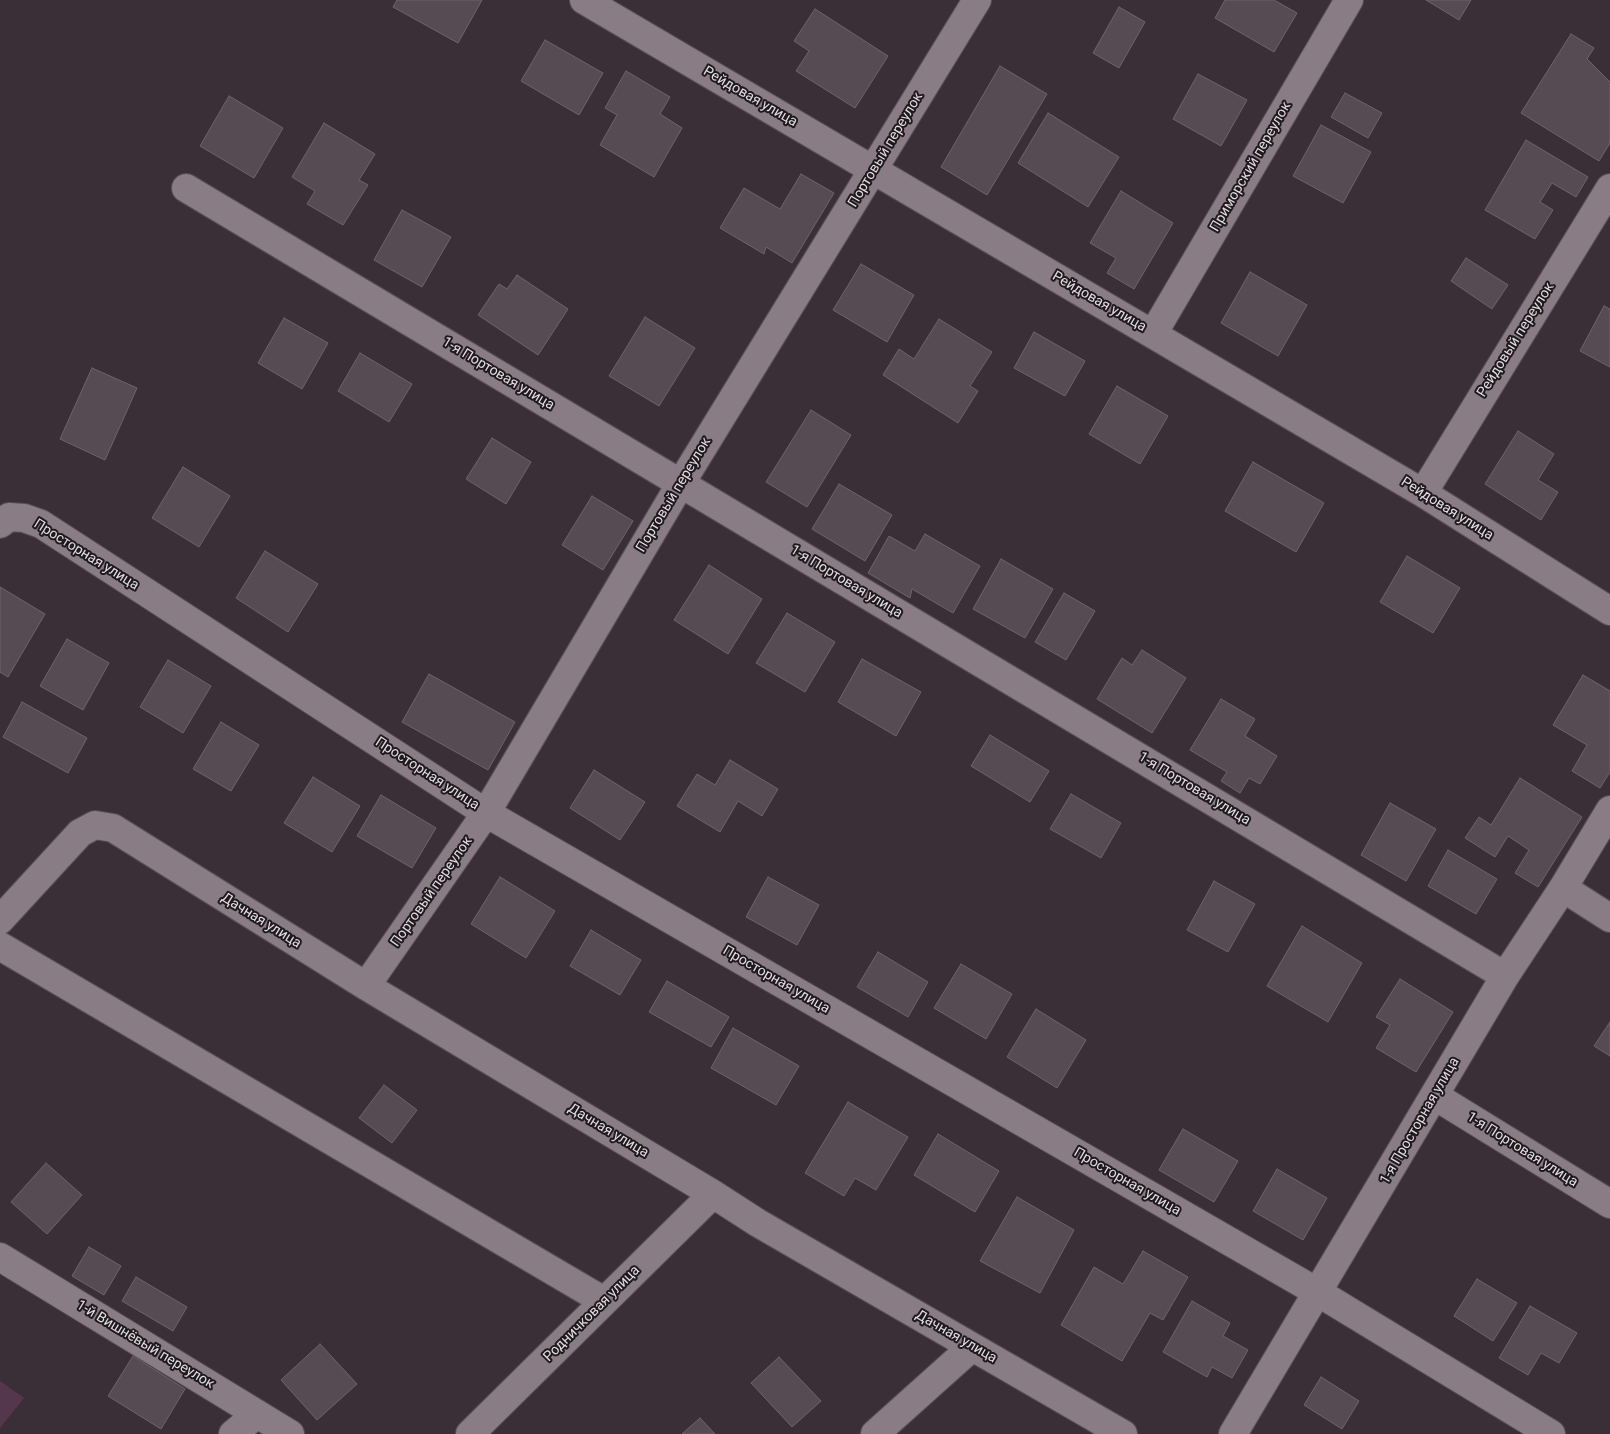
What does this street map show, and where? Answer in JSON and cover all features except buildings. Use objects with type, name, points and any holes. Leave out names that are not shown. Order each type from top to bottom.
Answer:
[{"type":"street","name":"Рейдовая улица","points":[[584,0],[1423,493],[1610,611]]},
{"type":"street","name":"Портовый переулок","points":[[366,986],[486,813],[681,484],[977,0]]},
{"type":"street","name":"Приморский переулок","points":[[1153,334],[1349,0]]},
{"type":"street","name":"1-я Портовая улица","points":[[186,188],[1506,976]]},
{"type":"street","name":"Рейдовый переулок","points":[[1423,493],[1610,188]]},
{"type":"street","name":"Просторная улица","points":[[4,521],[24,518],[41,524],[486,813],[1319,1293],[1551,1434]]},
{"type":"street","name":"1-я Просторная улица","points":[[1233,1434],[1319,1293],[1506,976],[1563,888],[1610,810]]},
{"type":"street","name":"Дачная улица","points":[[0,920],[80,834],[95,825],[113,828],[366,986],[713,1194],[758,1223],[1123,1434]]},
{"type":"street","points":[[1563,888],[1610,918]]},
{"type":"street","points":[[0,946],[604,1301]]},
{"type":"street","name":"1-я Портовая улица","points":[[1435,1096],[1610,1204]]},
{"type":"street","name":"Родничковая улица","points":[[470,1434],[713,1194]]},
{"type":"street","name":"1-й Вишнёвый переулок","points":[[0,1257],[290,1434]]},
{"type":"street","points":[[875,1434],[972,1347]]},
{"type":"street","points":[[233,1434],[257,1414]]},
{"type":"shaded area","points":[[0,1381],[24,1398],[0,1428]]}]
